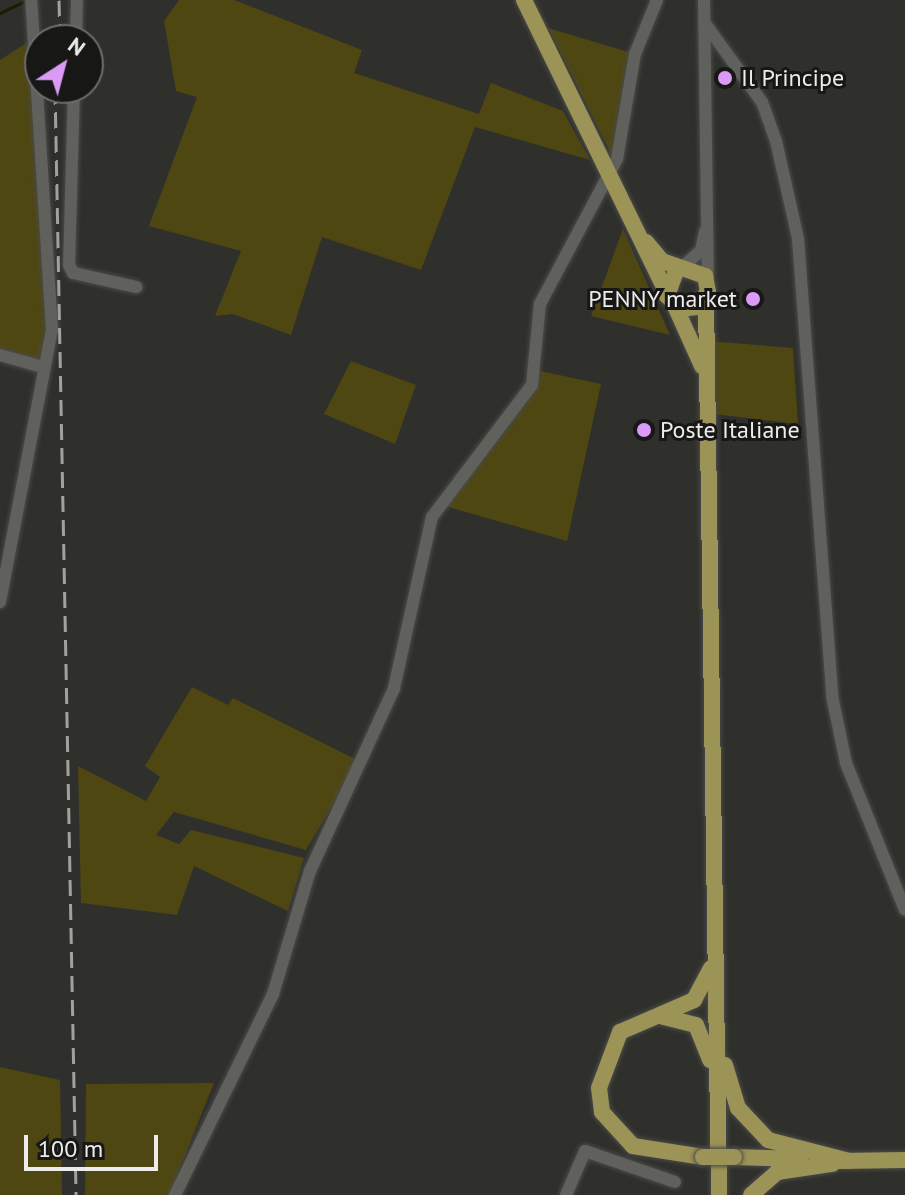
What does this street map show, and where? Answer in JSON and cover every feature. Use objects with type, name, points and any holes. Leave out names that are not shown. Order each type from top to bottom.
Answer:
[{"type":"main road","points":[[524,0],[665,289],[697,347],[711,439]]},
{"type":"main road","points":[[613,181],[651,250],[680,267],[707,290],[719,1195]]},
{"type":"main road","points":[[665,289],[680,267]]},
{"type":"main road","points":[[675,306],[696,307],[707,290]]},
{"type":"main road","points":[[716,922],[701,994],[625,1027],[608,1052],[602,1112],[643,1151],[703,1157],[905,1160]]},
{"type":"main road","points":[[650,1016],[687,1019],[704,1035],[718,1127]]},
{"type":"main road","points":[[716,1016],[733,1096],[758,1131],[793,1152],[849,1161]]},
{"type":"main road","points":[[751,1195],[777,1172],[849,1161]]},
{"type":"street","points":[[0,602],[52,330],[31,0]]},
{"type":"street","points":[[76,24],[77,0]]},
{"type":"street","points":[[175,1195],[273,994],[310,871],[394,688],[432,517],[532,385],[543,293],[613,181],[635,54],[657,0]]},
{"type":"street","points":[[704,0],[709,216],[707,290]]},
{"type":"street","points":[[704,22],[762,102],[798,239],[832,696],[846,763],[905,910]]},
{"type":"street","points":[[74,104],[69,265],[73,273],[136,287]]},
{"type":"street","points":[[680,267],[701,250],[709,216]]},
{"type":"street","points":[[0,355],[43,367]]},
{"type":"street","points":[[566,1195],[585,1151],[675,1182]]},
{"type":"shaded area","points":[[179,0],[234,0],[362,50],[354,73],[479,114],[491,83],[563,111],[590,160],[475,127],[421,270],[322,237],[291,335],[233,314],[215,316],[241,251],[149,226],[197,97],[176,91],[164,21]]},
{"type":"shaded area","points":[[548,28],[635,54],[612,155]]},
{"type":"shaded area","points":[[24,45],[24,104],[34,104],[46,325],[40,365],[0,354],[0,60]]},
{"type":"shaded area","points":[[623,229],[670,335],[591,316]]},
{"type":"shaded area","points":[[708,341],[793,348],[798,424],[714,414]]},
{"type":"shaded area","points":[[351,361],[416,385],[395,444],[324,414]]},
{"type":"shaded area","points":[[536,370],[601,384],[567,541],[438,504]]},
{"type":"shaded area","points":[[192,687],[228,705],[233,698],[359,761],[306,850],[174,812],[156,835],[179,844],[191,830],[304,858],[288,911],[194,866],[177,915],[81,903],[78,766],[146,801],[160,777],[145,766]]},
{"type":"shaded area","points":[[0,1067],[60,1080],[62,1195],[0,1195]]},
{"type":"shaded area","points":[[214,1083],[169,1195],[85,1195],[86,1084]]},
{"type":"waterway","points":[[0,13],[23,2]]},
{"type":"railway","points":[[59,0],[60,24]]},
{"type":"railway","points":[[55,104],[76,1195]]},
{"type":"place","name":"Il Principe","points":[[725,78]]},
{"type":"place","name":"PENNY market","points":[[753,299]]},
{"type":"place","name":"Poste Italiane","points":[[644,430]]}]
